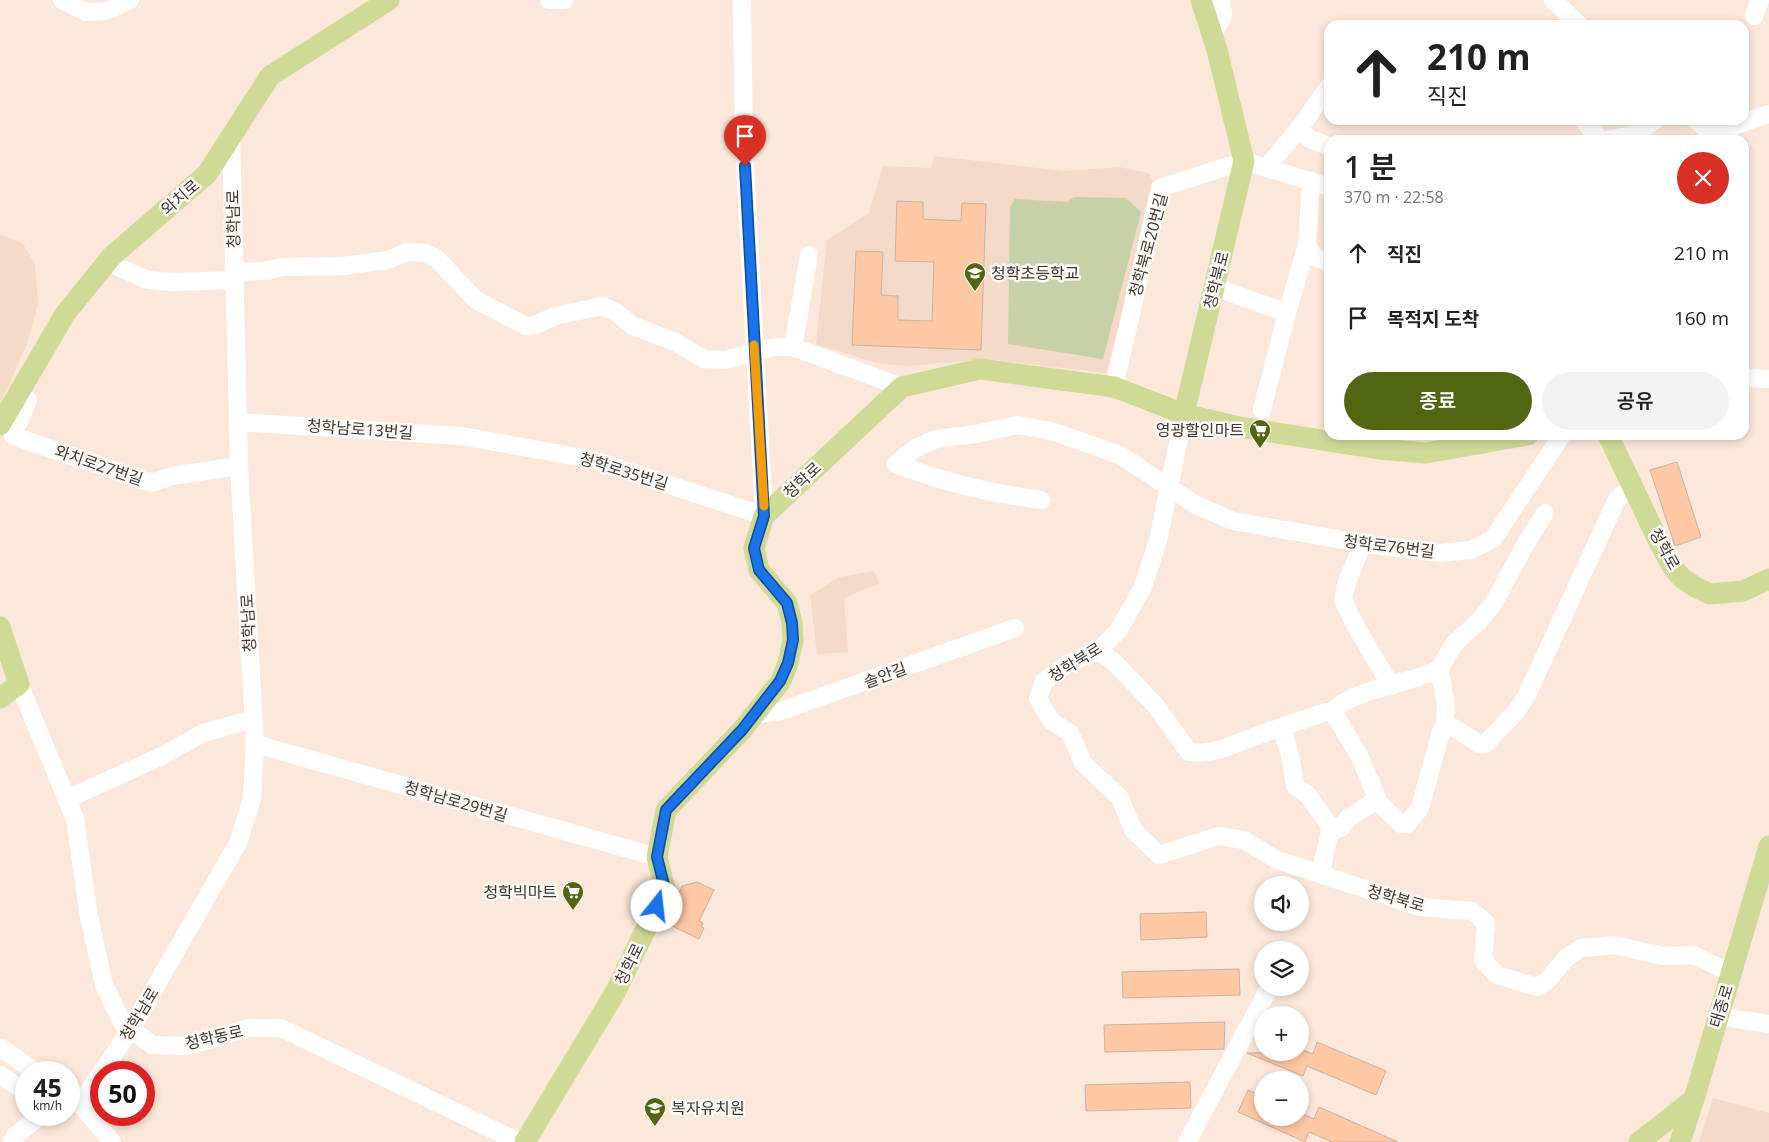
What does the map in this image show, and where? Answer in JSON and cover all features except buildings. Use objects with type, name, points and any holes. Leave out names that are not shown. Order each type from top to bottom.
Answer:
[{"type":"main road","name":"와치로","points":[[0,426],[16,395],[65,314],[112,256],[207,174],[270,76],[389,0]]},
{"type":"main road","name":"청학북로","points":[[1184,414],[1244,161],[1201,0]]},
{"type":"main road","points":[[902,387],[980,369],[1114,386],[1184,414],[1239,427],[1379,449],[1426,453],[1443,443],[1475,440]]},
{"type":"main road","name":"청학로","points":[[525,1142],[616,991],[665,889],[657,857],[666,810],[754,715],[780,681],[788,663],[793,640],[792,623],[787,603],[759,570],[754,548],[764,516],[902,387]]},
{"type":"main road","name":"청학로","points":[[1610,440],[1673,568],[1682,578],[1710,594],[1743,591],[1769,579]]},
{"type":"main road","points":[[0,627],[19,684],[0,698]]},
{"type":"main road","name":"태종로","points":[[1680,1142],[1769,846]]},
{"type":"main road","points":[[1639,1142],[1694,1099]]},
{"type":"street","points":[[62,0],[86,12],[107,12],[130,0]]},
{"type":"street","points":[[548,0],[565,0]]},
{"type":"street","points":[[742,0],[744,147],[764,516]]},
{"type":"street","points":[[1212,36],[1223,15],[1221,0]]},
{"type":"street","points":[[1553,0],[1574,20]]},
{"type":"street","points":[[1267,167],[1299,129],[1324,93]]},
{"type":"street","points":[[1749,121],[1769,114]]},
{"type":"street","points":[[1588,125],[1596,135]]},
{"type":"street","points":[[1631,135],[1643,131],[1649,125]]},
{"type":"street","points":[[1701,125],[1710,135]]},
{"type":"street","points":[[1718,135],[1736,125]]},
{"type":"street","points":[[1299,129],[1310,139],[1324,144]]},
{"type":"street","name":"청학남로","points":[[109,1061],[131,1029],[238,843],[252,799],[255,744],[239,466],[231,134]]},
{"type":"street","points":[[1244,161],[1324,185]]},
{"type":"street","name":"청학북로20번길","points":[[1114,386],[1160,188],[1244,161]]},
{"type":"street","points":[[1262,410],[1287,314],[1308,244],[1311,181]]},
{"type":"street","points":[[1308,244],[1315,257],[1324,261]]},
{"type":"street","points":[[112,256],[118,267],[148,280],[173,282],[234,276],[282,267],[343,266],[388,260],[407,252],[426,253],[437,259],[476,300],[526,326],[536,326],[555,316],[602,306],[616,312],[631,325],[675,342],[704,359],[725,360],[755,354],[774,347],[793,347],[902,387]]},
{"type":"street","points":[[793,347],[809,255]]},
{"type":"street","points":[[1214,287],[1287,314]]},
{"type":"street","points":[[1749,378],[1769,379]]},
{"type":"street","name":"와치로27번길","points":[[16,395],[28,400],[13,436],[151,482],[172,476],[239,466]]},
{"type":"street","name":"청학북로","points":[[1184,414],[1158,541],[1142,589],[1118,632],[1098,651],[1070,663],[1044,681],[1038,698],[1051,721],[1070,733],[1083,763],[1120,798],[1133,830],[1159,855],[1218,836],[1244,840],[1277,860],[1420,907],[1472,911],[1486,923],[1483,960],[1497,975],[1537,987],[1547,981],[1566,958],[1581,948],[1616,945],[1662,956],[1694,955],[1731,973]]},
{"type":"street","name":"청학남로13번길","points":[[238,422],[462,436],[482,439]]},
{"type":"street","name":"청학로76번길","points":[[1041,500],[961,486],[935,479],[896,464],[914,449],[936,439],[976,434],[1018,425],[1050,431],[1120,455],[1196,505],[1234,521],[1363,543],[1440,553],[1471,550],[1493,539],[1559,440]]},
{"type":"street","name":"청학로35번길","points":[[482,439],[594,460],[764,516]]},
{"type":"street","points":[[1446,725],[1481,745],[1485,744],[1515,713],[1530,688],[1617,499],[1623,494],[1635,490]]},
{"type":"street","points":[[1333,712],[1337,706],[1356,697],[1438,669],[1454,644],[1493,604],[1545,513]]},
{"type":"street","points":[[1363,543],[1347,582],[1343,599],[1363,640],[1391,686]]},
{"type":"street","name":"솔안길","points":[[754,715],[781,712],[1015,628]]},
{"type":"street","points":[[1098,651],[1114,662],[1156,706],[1189,752],[1205,754],[1220,750],[1326,712],[1333,712]]},
{"type":"street","points":[[1333,712],[1359,755],[1377,800],[1384,809],[1403,825],[1410,821],[1420,808],[1435,748],[1442,728],[1446,725],[1446,703],[1438,669]]},
{"type":"street","name":"청학동로","points":[[19,684],[75,818],[89,917],[104,985],[122,1022],[152,1045],[187,1046],[248,1028],[281,1028],[519,1142]]},
{"type":"street","points":[[67,800],[150,762],[203,733],[253,719]]},
{"type":"street","points":[[1282,727],[1291,760],[1295,786],[1308,795],[1329,825],[1341,828],[1348,818],[1377,800]]},
{"type":"street","name":"청학남로29번길","points":[[255,744],[657,857]]},
{"type":"street","points":[[1320,874],[1329,836],[1335,826]]},
{"type":"street","points":[[1186,1142],[1265,996]]},
{"type":"street","points":[[1718,1016],[1769,1024]]},
{"type":"street","points":[[0,1047],[20,1061]]},
{"type":"street","points":[[0,1075],[15,1085]]},
{"type":"street","name":"청학남로","points":[[80,1094],[90,1084]]},
{"type":"street","name":"청학남로","points":[[80,1107],[112,1142]]},
{"type":"street","points":[[12,1142],[15,1136],[27,1126]]},
{"type":"shaded area","name":"청학초등학교","points":[[934,156],[1065,171],[1119,167],[1148,173],[1157,187],[1106,373],[987,359],[907,366],[876,363],[816,344],[827,240],[869,213],[883,166],[931,168]]},
{"type":"shaded area","points":[[0,234],[23,244],[35,264],[38,304],[27,344],[0,404]]},
{"type":"shaded area","points":[[874,571],[879,583],[844,598],[848,652],[817,654],[810,595],[840,577]]},
{"type":"shaded area","points":[[1713,1098],[1769,1113],[1769,1142],[1699,1142]]},
{"type":"green space","points":[[1074,197],[1126,198],[1141,212],[1103,359],[1008,344],[1010,207],[1015,199],[1067,202]]},
{"type":"slow traffic","points":[[754,345],[764,506]]},
{"type":"place","name":"청학초등학교","points":[[975,292]]},
{"type":"place","name":"영광할인마트","points":[[1260,449]]},
{"type":"place","name":"청학빅마트","points":[[573,911]]},
{"type":"place","name":"복자유치원","points":[[655,1127]]},
{"type":"route","points":[[657,906],[665,889],[657,857],[666,810],[742,730],[780,681],[788,663],[793,640],[792,623],[787,603],[759,570],[754,548],[764,516],[745,166]]}]
